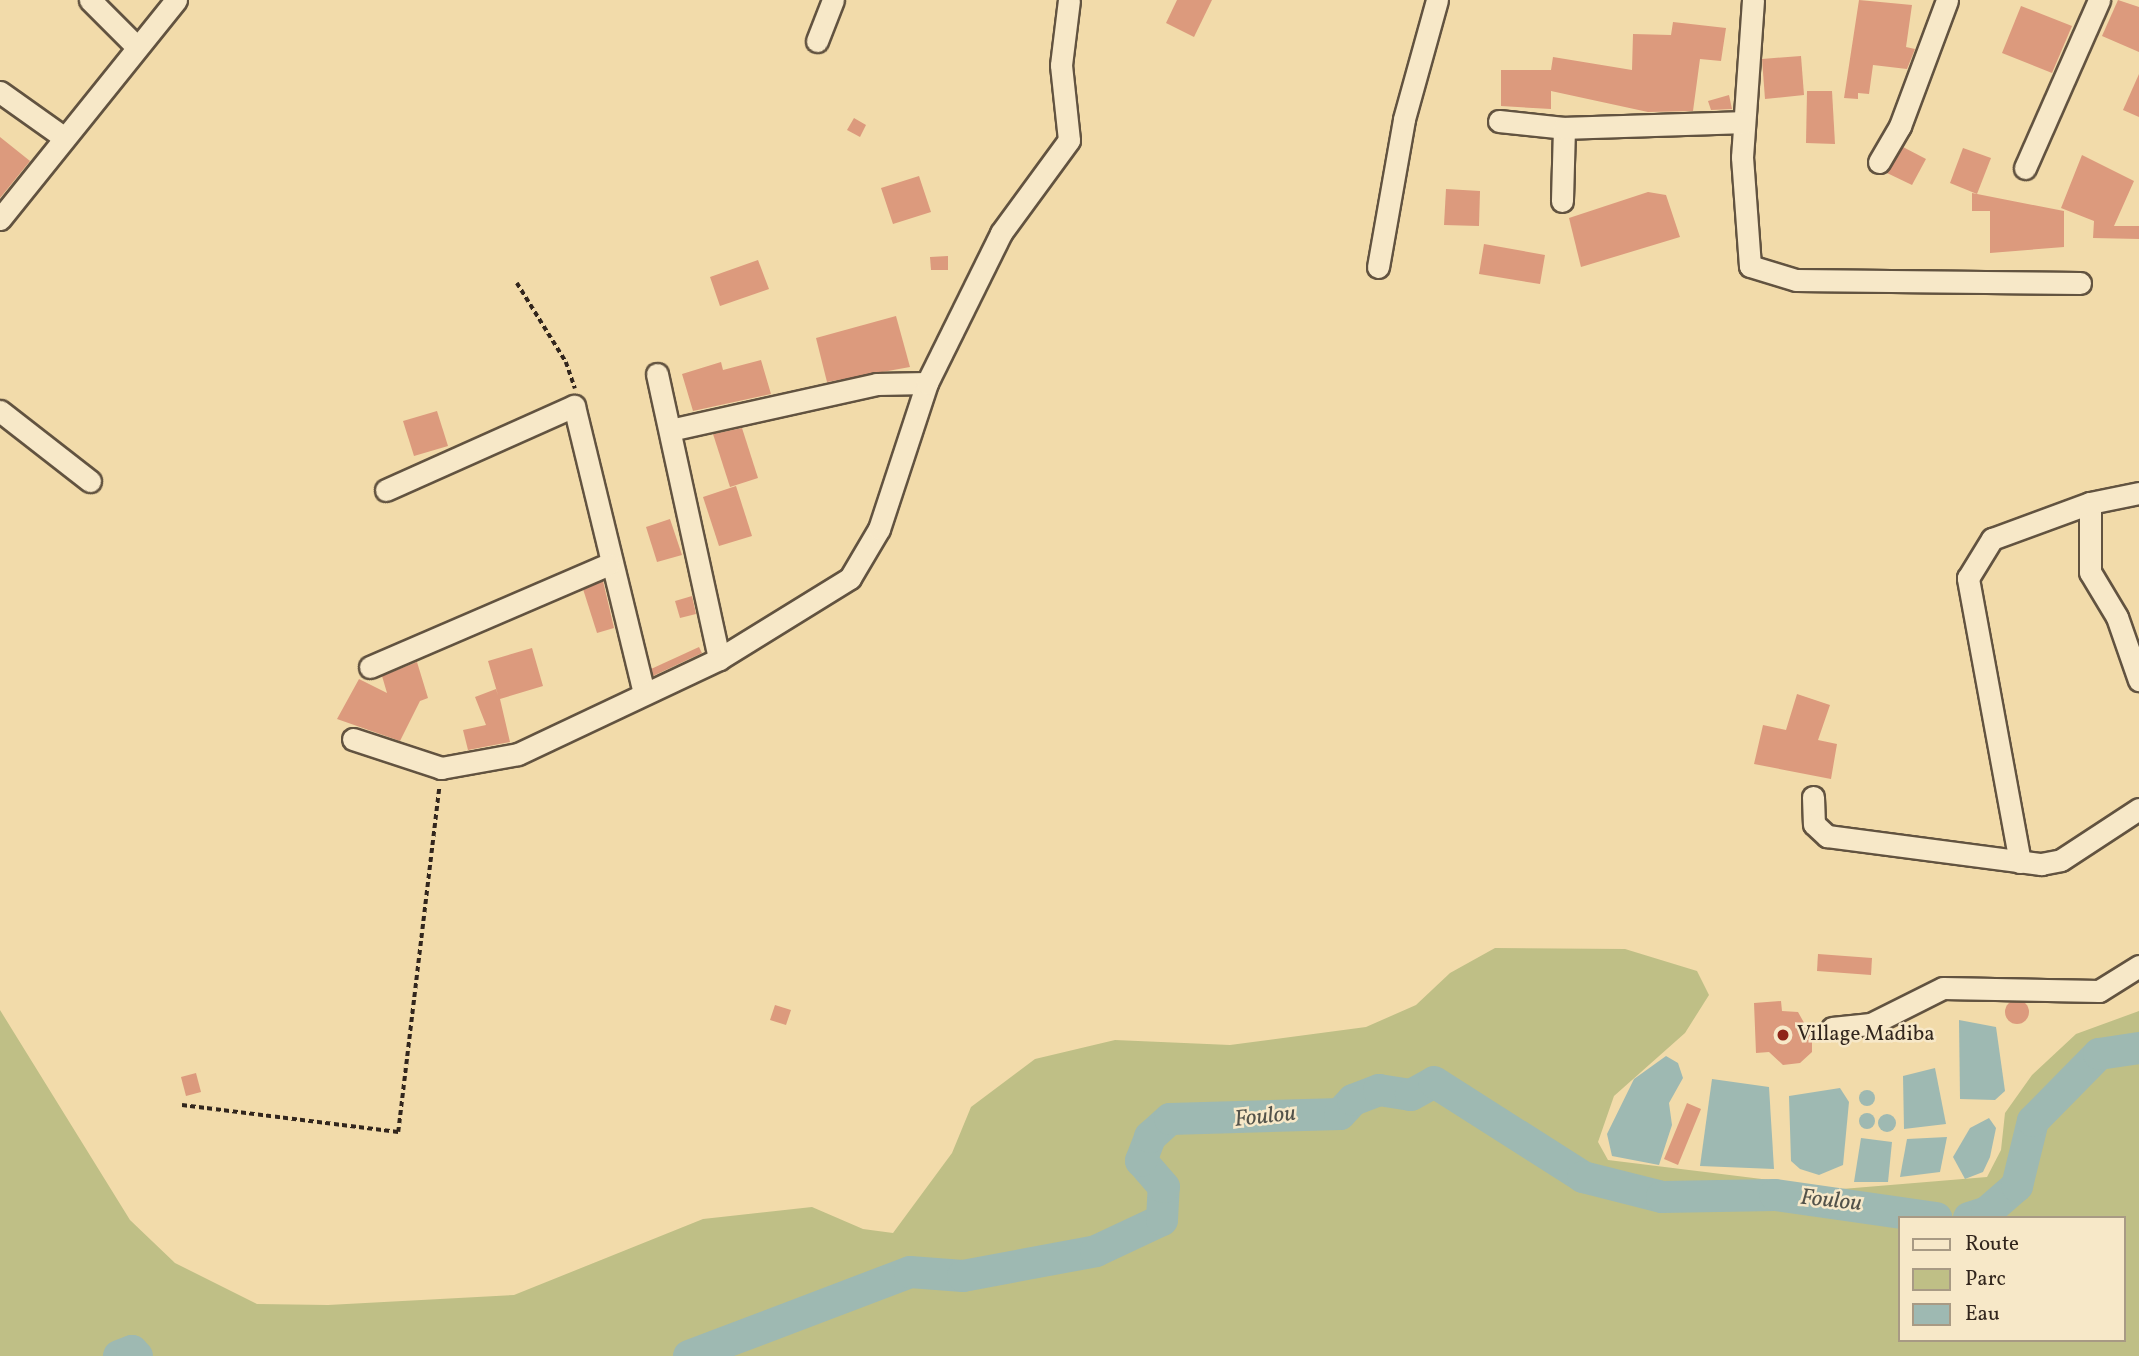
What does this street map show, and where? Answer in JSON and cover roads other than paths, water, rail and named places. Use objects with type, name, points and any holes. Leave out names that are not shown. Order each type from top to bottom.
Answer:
[{"type":"street","points":[[90,0],[136,46]]},
{"type":"street","points":[[0,219],[62,136],[176,0]]},
{"type":"street","points":[[817,41],[833,0]]},
{"type":"street","points":[[353,738],[441,768],[518,754],[719,659],[850,578],[879,528],[927,383],[1001,233],[1069,140],[1061,65],[1069,0]]},
{"type":"street","points":[[1378,267],[1404,119],[1437,0]]},
{"type":"street","points":[[1753,0],[1744,122],[1747,258],[1757,272],[1796,280],[2080,283]]},
{"type":"street","points":[[1879,162],[1900,126],[1947,0]]},
{"type":"street","points":[[2025,169],[2099,0]]},
{"type":"street","points":[[0,92],[62,136]]},
{"type":"street","points":[[1499,121],[1564,128],[1744,122]]},
{"type":"street","points":[[1562,201],[1564,128]]},
{"type":"street","points":[[657,374],[719,659]]},
{"type":"street","points":[[670,430],[877,384],[927,383]]},
{"type":"street","points":[[386,490],[575,407],[609,564],[645,694]]},
{"type":"street","points":[[0,411],[90,481]]},
{"type":"street","points":[[2021,862],[1968,578],[1992,539],[2090,503],[2139,493]]},
{"type":"street","points":[[2090,503],[2090,572],[2117,617],[2139,680]]},
{"type":"street","points":[[370,667],[609,564]]},
{"type":"street","points":[[1813,797],[1814,824],[1828,836],[2021,862],[2060,860],[2139,809]]},
{"type":"street","points":[[1832,1028],[1871,1024],[1943,988],[2099,991],[2139,966]]},
{"type":"water","points":[[1959,1020],[1996,1027],[2005,1091],[1995,1100],[1960,1099]]},
{"type":"water","points":[[1666,1056],[1678,1063],[1683,1078],[1669,1103],[1672,1125],[1659,1165],[1612,1156],[1607,1134],[1634,1079]]},
{"type":"water","points":[[1935,1068],[1946,1124],[1904,1129],[1903,1076]]},
{"type":"water","points":[[1712,1079],[1769,1087],[1774,1169],[1700,1166]]},
{"type":"water","points":[[1840,1088],[1849,1102],[1843,1165],[1819,1175],[1800,1169],[1791,1161],[1789,1096]]},
{"type":"water","points":[[1867,1090],[1873,1092],[1873,1104],[1867,1106],[1861,1104],[1859,1098],[1861,1092]]},
{"type":"water","points":[[1864,1113],[1870,1113],[1875,1121],[1873,1127],[1864,1129],[1859,1124],[1859,1118]]},
{"type":"water","points":[[1883,1114],[1891,1114],[1896,1123],[1894,1130],[1883,1132],[1878,1127],[1878,1119]]},
{"type":"water","points":[[1989,1118],[1996,1128],[1990,1157],[1983,1172],[1965,1179],[1953,1157],[1970,1128]]},
{"type":"water","points":[[1947,1137],[1940,1172],[1900,1177],[1907,1139]]},
{"type":"water","points":[[1861,1138],[1892,1142],[1888,1182],[1854,1182]]},
{"type":"waterway","name":"Foulou","points":[[1975,1216],[1987,1212],[2017,1186],[2033,1121],[2099,1054],[2139,1048]]},
{"type":"waterway","name":"Foulou","points":[[689,1356],[910,1272],[963,1276],[1096,1251],[1162,1220],[1164,1187],[1141,1161],[1150,1137],[1170,1119],[1340,1114],[1353,1100],[1379,1090],[1411,1095],[1434,1082],[1583,1177],[1662,1197],[1775,1195],[1922,1216]]},
{"type":"waterway","name":"Foulou","points":[[119,1356],[132,1351],[137,1356]]},
{"type":"place","name":"Village Madiba","points":[[1783,1035]]}]
